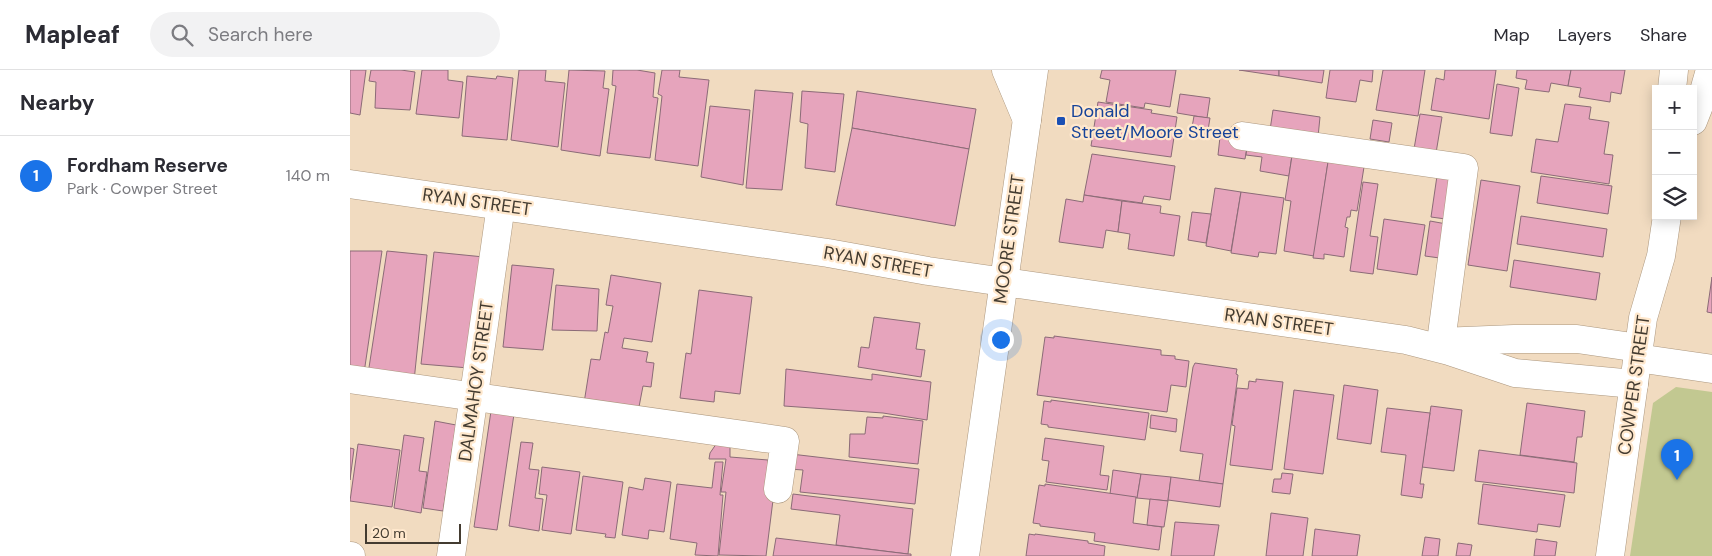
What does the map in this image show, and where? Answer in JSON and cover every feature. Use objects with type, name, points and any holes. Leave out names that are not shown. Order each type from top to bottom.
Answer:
[{"type":"street","points":[[1006,70],[1027,120]]},
{"type":"street","name":"MOORE STREET","points":[[965,556],[1034,70]]},
{"type":"street","points":[[1672,85],[1674,70]]},
{"type":"street","points":[[1697,111],[1710,70]]},
{"type":"street","points":[[1242,136],[1464,168],[1441,342]]},
{"type":"street","name":"RYAN STREET","points":[[350,184],[828,253],[928,272],[1406,340],[1441,342],[1577,339],[1637,363]]},
{"type":"street","name":"DALMAHOY STREET","points":[[451,556],[501,205]]},
{"type":"street","name":"COWPER STREET","points":[[1610,556],[1643,318],[1661,256],[1666,220]]},
{"type":"street","name":"RYAN STREET","points":[[1406,340],[1449,351],[1515,373],[1637,363],[1712,369]]},
{"type":"street","points":[[350,378],[785,441],[778,489]]},
{"type":"green space","points":[[1676,387],[1712,392],[1712,556],[1630,556],[1653,403]]},
{"type":"building","points":[[350,70],[366,70],[360,115],[350,113]]},
{"type":"building","points":[[371,70],[415,72],[410,110],[375,108],[376,82],[369,81]]},
{"type":"building","points":[[422,70],[448,70],[448,80],[463,82],[459,118],[416,114]]},
{"type":"building","points":[[519,70],[546,70],[545,81],[565,83],[558,147],[511,140]]},
{"type":"building","points":[[569,70],[605,71],[603,88],[609,89],[600,156],[561,150]]},
{"type":"building","points":[[613,70],[637,70],[655,73],[653,97],[658,98],[650,158],[607,153],[616,86],[612,85]]},
{"type":"building","points":[[662,70],[680,70],[679,77],[709,80],[698,166],[655,160],[662,96],[658,94]]},
{"type":"building","points":[[1102,70],[1176,70],[1170,107],[1145,103],[1144,108],[1106,102],[1110,80],[1100,78]]},
{"type":"building","points":[[1239,70],[1279,70],[1279,76]]},
{"type":"building","points":[[1279,70],[1324,70],[1322,83],[1279,76]]},
{"type":"building","points":[[1330,70],[1373,70],[1372,82],[1360,80],[1356,102],[1326,98]]},
{"type":"building","points":[[1383,70],[1425,70],[1418,116],[1376,110]]},
{"type":"building","points":[[1445,70],[1496,70],[1489,119],[1431,110],[1436,78],[1444,80]]},
{"type":"building","points":[[1517,70],[1571,70],[1568,86],[1551,83],[1549,92],[1525,89],[1527,80],[1516,78]]},
{"type":"building","points":[[1571,70],[1625,70],[1621,94],[1611,92],[1610,102],[1579,97],[1581,88],[1568,86]]},
{"type":"building","points":[[467,76],[496,79],[497,76],[513,78],[507,140],[462,136]]},
{"type":"building","points":[[1497,84],[1519,88],[1512,136],[1490,133]]},
{"type":"building","points":[[755,90],[793,93],[782,190],[746,188]]},
{"type":"building","points":[[802,91],[844,94],[835,172],[805,168],[808,124],[800,122]]},
{"type":"building","points":[[857,91],[976,109],[969,149],[852,128]]},
{"type":"building","points":[[1180,94],[1210,98],[1207,118],[1177,113]]},
{"type":"building","points":[[1098,102],[1152,110],[1151,113],[1177,117],[1171,157],[1091,146]]},
{"type":"building","points":[[1565,104],[1591,107],[1589,119],[1609,122],[1604,154],[1613,155],[1609,184],[1531,172],[1536,139],[1558,142]]},
{"type":"building","points":[[710,106],[750,110],[743,185],[701,177]]},
{"type":"building","points":[[1273,110],[1320,117],[1318,137],[1270,130]]},
{"type":"building","points":[[1420,114],[1442,117],[1436,153],[1414,149]]},
{"type":"building","points":[[1194,116],[1210,118],[1207,136],[1191,133]]},
{"type":"building","points":[[1373,120],[1392,123],[1389,142],[1370,139]]},
{"type":"building","points":[[852,128],[969,149],[955,226],[836,205]]},
{"type":"building","points":[[1220,137],[1248,141],[1245,159],[1218,155]]},
{"type":"building","points":[[1248,141],[1293,148],[1289,176],[1260,171],[1262,157],[1246,155]]},
{"type":"building","points":[[1092,154],[1175,166],[1170,200],[1144,196],[1142,203],[1084,195]]},
{"type":"building","points":[[1292,156],[1328,162],[1314,256],[1284,251],[1291,201],[1285,200]]},
{"type":"building","points":[[1328,162],[1364,167],[1357,211],[1351,210],[1350,217],[1347,217],[1345,227],[1348,228],[1344,257],[1324,254],[1324,259],[1313,258]]},
{"type":"building","points":[[1438,169],[1460,172],[1453,220],[1431,217]]},
{"type":"building","points":[[1541,176],[1612,186],[1608,214],[1537,203]]},
{"type":"building","points":[[1481,180],[1520,186],[1507,271],[1468,265]]},
{"type":"building","points":[[1363,182],[1378,184],[1370,236],[1378,237],[1373,274],[1350,271]]},
{"type":"building","points":[[1215,188],[1241,192],[1231,251],[1206,246]]},
{"type":"building","points":[[1241,192],[1284,198],[1276,254],[1259,252],[1258,257],[1231,253]]},
{"type":"building","points":[[1084,195],[1122,201],[1118,232],[1106,230],[1103,248],[1059,242],[1066,199],[1083,202]]},
{"type":"building","points":[[1122,201],[1161,206],[1160,213],[1180,216],[1174,256],[1128,249],[1130,234],[1118,232]]},
{"type":"building","points":[[1192,212],[1211,214],[1206,243],[1188,240]]},
{"type":"building","points":[[1521,216],[1607,229],[1603,257],[1517,244]]},
{"type":"building","points":[[1384,219],[1425,225],[1417,275],[1377,269]]},
{"type":"building","points":[[1430,221],[1452,225],[1447,259],[1425,256]]},
{"type":"building","points":[[350,251],[382,251],[364,373],[350,372]]},
{"type":"building","points":[[387,251],[427,255],[414,381],[368,374]]},
{"type":"building","points":[[434,252],[484,257],[469,368],[421,364]]},
{"type":"building","points":[[1514,260],[1600,273],[1596,300],[1510,287]]},
{"type":"building","points":[[512,265],[554,269],[543,350],[503,347]]},
{"type":"building","points":[[611,275],[661,283],[652,342],[624,338],[622,348],[648,352],[646,362],[654,363],[651,387],[643,386],[638,412],[584,403],[591,359],[600,360],[605,332],[608,333],[613,306],[606,305]]},
{"type":"building","points":[[1712,277],[1712,313],[1707,312]]},
{"type":"building","points":[[556,285],[599,289],[597,331],[552,330]]},
{"type":"building","points":[[699,290],[752,297],[740,394],[715,391],[714,402],[680,398],[686,353],[691,354]]},
{"type":"building","points":[[874,317],[920,323],[916,349],[925,350],[921,377],[858,367],[861,347],[869,348]]},
{"type":"building","points":[[1054,336],[1161,350],[1161,355],[1175,356],[1175,359],[1189,361],[1186,387],[1171,385],[1167,412],[1037,395],[1045,337],[1054,338]]},
{"type":"building","points":[[1195,363],[1237,369],[1236,374],[1238,375],[1223,484],[1199,481],[1203,454],[1180,451]]},
{"type":"building","points":[[786,369],[872,380],[872,374],[931,382],[927,420],[883,413],[784,406]]},
{"type":"building","points":[[1256,379],[1283,382],[1272,470],[1230,465],[1235,426],[1232,425],[1237,388],[1248,389],[1249,381],[1256,382]]},
{"type":"building","points":[[1344,385],[1378,390],[1371,444],[1337,439]]},
{"type":"building","points":[[1294,390],[1334,395],[1323,474],[1284,469]]},
{"type":"building","points":[[1051,400],[1149,413],[1145,440],[1048,427],[1048,425],[1041,424],[1044,401],[1051,402]]},
{"type":"building","points":[[1527,403],[1585,411],[1582,437],[1577,437],[1574,462],[1520,455]]},
{"type":"building","points":[[1431,406],[1462,410],[1454,471],[1422,467]]},
{"type":"building","points":[[1387,408],[1430,413],[1420,484],[1424,484],[1422,498],[1401,495],[1406,455],[1381,452]]},
{"type":"building","points":[[491,411],[514,414],[497,530],[474,527]]},
{"type":"building","points":[[1151,415],[1177,419],[1176,432],[1150,428]]},
{"type":"building","points":[[883,416],[923,421],[918,464],[849,457],[850,434],[865,434],[867,417],[883,418]]},
{"type":"building","points":[[435,421],[456,425],[443,511],[423,508]]},
{"type":"building","points":[[404,435],[424,438],[419,471],[427,472],[421,513],[394,508]]},
{"type":"building","points":[[721,437],[730,437],[730,457],[768,460],[767,476],[776,476],[766,556],[719,555],[726,492],[721,492],[726,459],[709,459],[710,453]]},
{"type":"building","points":[[1045,438],[1104,446],[1100,475],[1109,476],[1107,490],[1046,482],[1049,461],[1042,460]]},
{"type":"building","points":[[521,442],[533,443],[529,469],[539,470],[535,498],[543,499],[539,531],[509,526]]},
{"type":"building","points":[[358,444],[400,450],[392,507],[350,501]]},
{"type":"building","points":[[350,448],[354,449],[350,480]]},
{"type":"building","points":[[1479,450],[1577,463],[1574,493],[1475,481]]},
{"type":"building","points":[[791,454],[919,469],[915,504],[800,492],[803,470],[789,469]]},
{"type":"building","points":[[715,462],[723,462],[720,495],[723,495],[718,556],[695,555],[697,543],[670,539],[677,484],[712,488]]},
{"type":"building","points":[[542,467],[580,472],[571,534],[542,530],[547,495],[539,494]]},
{"type":"building","points":[[1113,470],[1141,474],[1137,498],[1110,494]]},
{"type":"building","points":[[1282,473],[1293,474],[1290,494],[1272,492],[1274,479],[1281,479]]},
{"type":"building","points":[[1141,474],[1171,477],[1168,501],[1137,498]]},
{"type":"building","points":[[583,476],[623,482],[615,538],[605,537],[606,534],[576,530]]},
{"type":"building","points":[[1171,477],[1223,484],[1220,507],[1168,500]]},
{"type":"building","points":[[645,478],[671,482],[664,532],[649,530],[648,539],[622,535],[629,487],[643,490]]},
{"type":"building","points":[[1045,484],[1136,497],[1133,523],[1162,527],[1159,550],[1094,541],[1095,533],[1040,526],[1040,524],[1033,523],[1039,485],[1045,486]]},
{"type":"building","points":[[1483,484],[1565,495],[1560,527],[1538,524],[1537,532],[1478,524]]},
{"type":"building","points":[[793,494],[913,509],[908,554],[836,545],[840,515],[791,509]]},
{"type":"building","points":[[1150,499],[1168,501],[1164,527],[1147,525]]},
{"type":"building","points":[[1271,513],[1308,518],[1303,556],[1266,556]]},
{"type":"building","points":[[1175,522],[1219,525],[1214,556],[1171,556]]},
{"type":"building","points":[[1315,529],[1360,535],[1357,556],[1312,556]]},
{"type":"building","points":[[1029,534],[1088,541],[1088,543],[1105,546],[1104,556],[1026,556]]},
{"type":"building","points":[[1425,537],[1440,539],[1438,556],[1422,556]]},
{"type":"building","points":[[776,538],[911,554],[911,556],[773,556]]},
{"type":"building","points":[[1536,539],[1557,542],[1555,556],[1534,556]]},
{"type":"building","points":[[1458,543],[1472,545],[1470,556],[1456,556]]},
{"type":"place","name":"Donald Street/Moore Street","points":[[1061,121]]},
{"type":"place","name":"Fordham Reserve","points":[[1677,480]]}]
